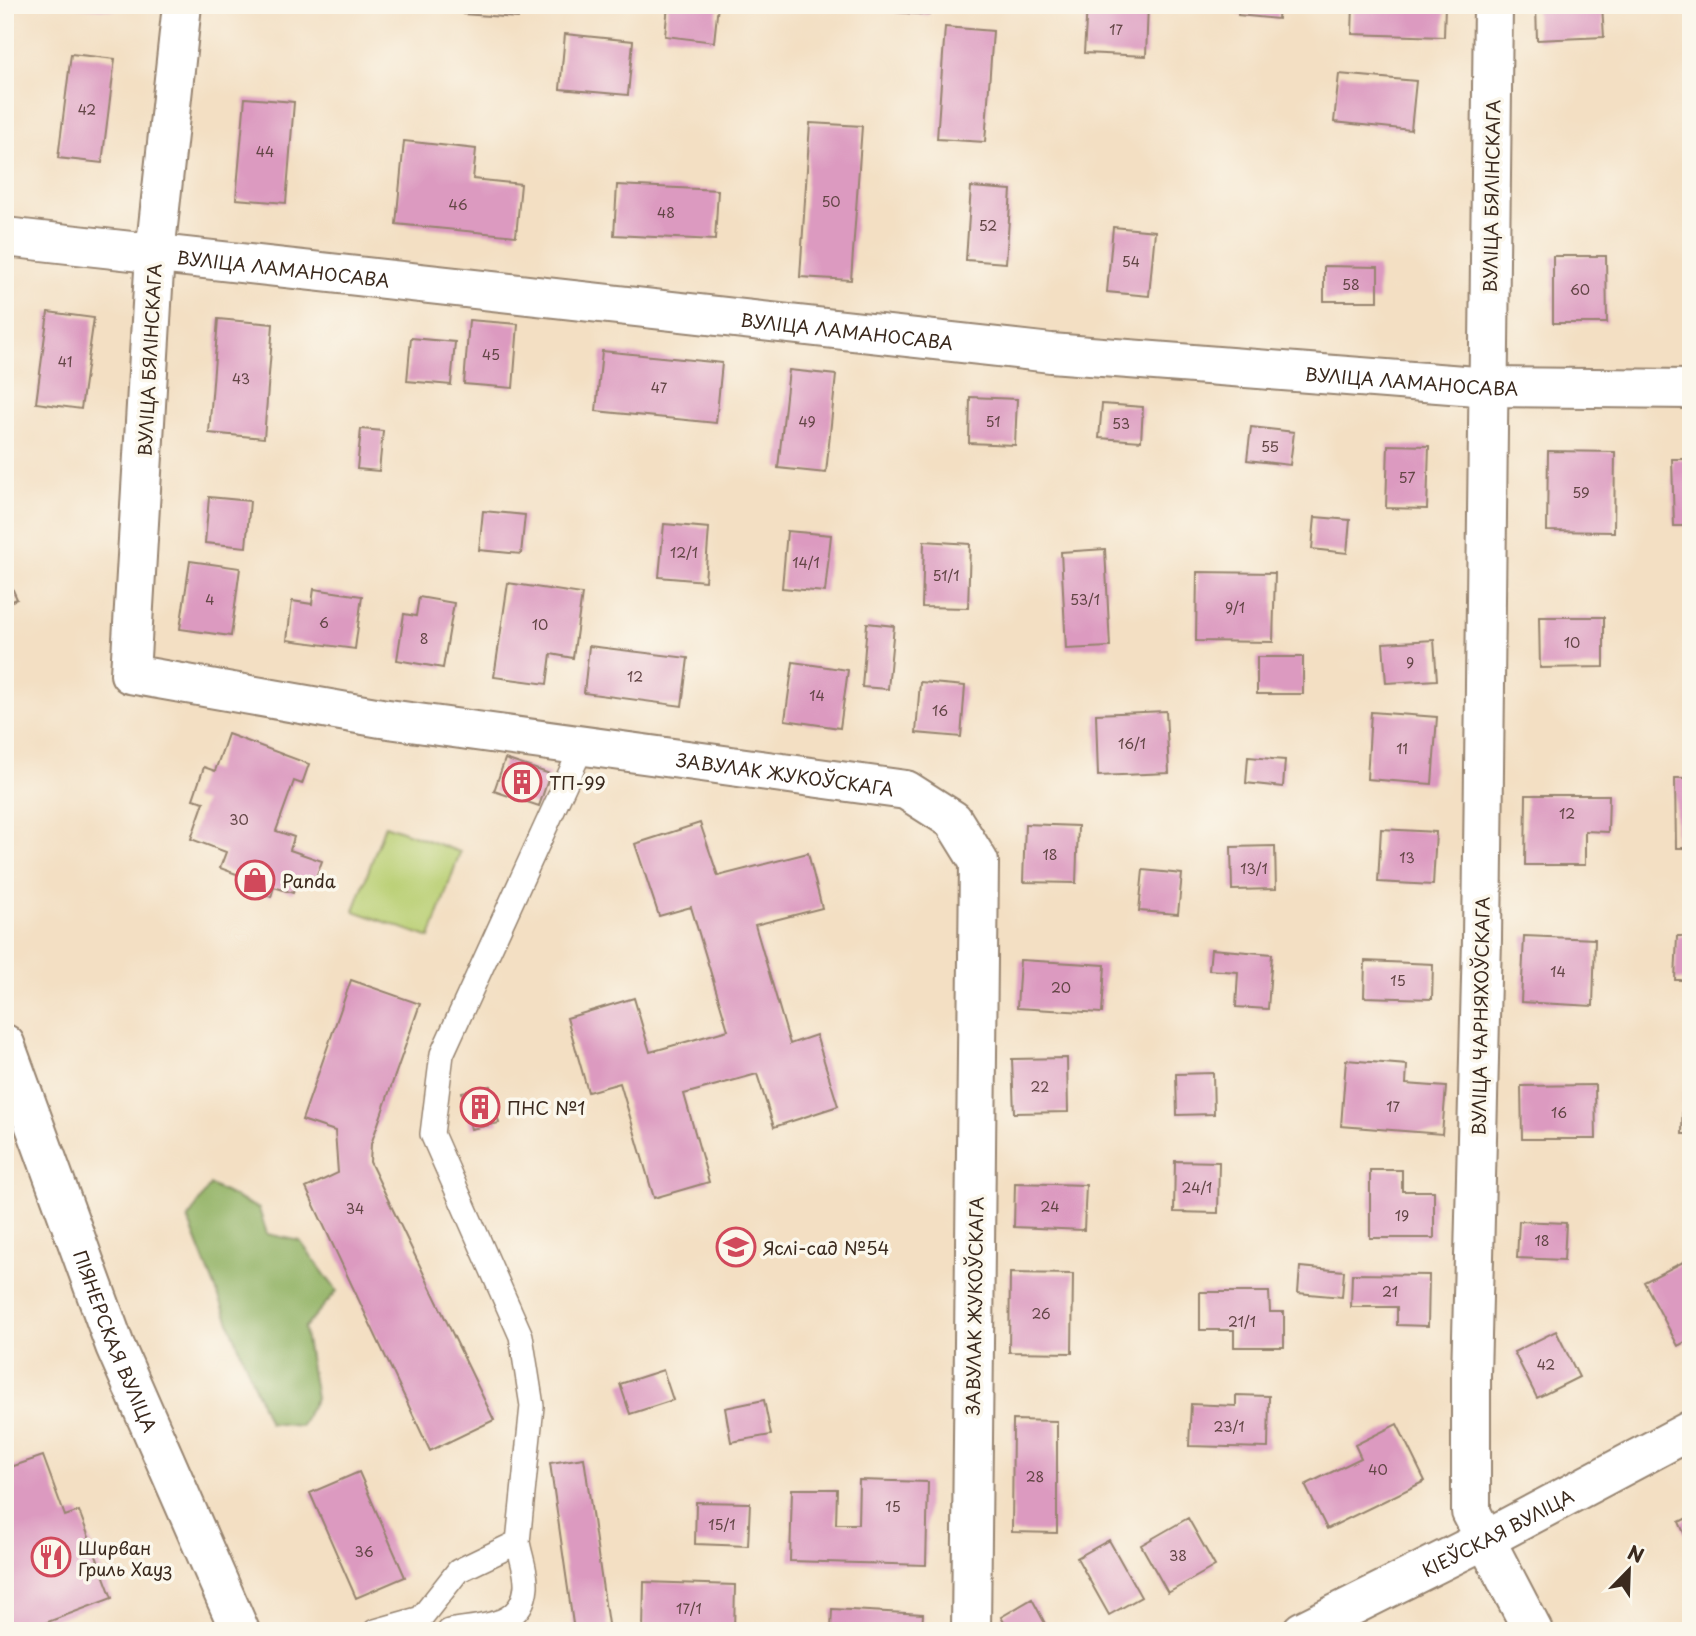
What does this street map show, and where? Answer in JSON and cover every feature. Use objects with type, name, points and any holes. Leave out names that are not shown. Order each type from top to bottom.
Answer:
[{"type":"street","name":"ВУЛІЦА БЯЛІНСКАГА","points":[[130,674],[155,254],[182,5]]},
{"type":"street","name":"ВУЛІЦА БЯЛІНСКАГА","points":[[1489,387],[1493,5]]},
{"type":"street","name":"ВУЛІЦА ЛАМАНОСАВА","points":[[5,237],[1051,353],[1489,387],[1691,388]]},
{"type":"street","name":"ВУЛІЦА ЧАРНЯХОЎСКАГА","points":[[1489,387],[1482,939],[1471,1376],[1471,1512],[1533,1631]]},
{"type":"street","name":"ЗАВУЛАК ЖУКОЎСКАГА","points":[[130,674],[382,718],[906,790],[953,820],[979,862],[971,1631]]},
{"type":"street","name":"ПІЯНЕРСКАЯ ВУЛІЦА","points":[[5,1044],[115,1346],[240,1631]]},
{"type":"street","name":"КІЕЎСКАЯ ВУЛІЦА","points":[[1302,1631],[1484,1540],[1691,1430]]},
{"type":"lane","points":[[449,1631],[504,1622],[520,1607],[526,1585],[517,1542],[532,1406],[521,1336],[432,1134],[442,1054],[582,747]]},
{"type":"lane","points":[[375,1631],[421,1618],[458,1570],[517,1542]]},
{"type":"lane","points":[[421,1618],[444,1631]]},
{"type":"green space","points":[[385,825],[460,852],[430,938],[354,911]]},
{"type":"green space","points":[[210,1185],[259,1209],[267,1234],[300,1241],[337,1291],[304,1328],[316,1398],[301,1426],[269,1423],[188,1219]]},
{"type":"building","points":[[115,5],[115,10],[77,7]]},
{"type":"building","points":[[463,5],[519,5],[518,18],[463,14]]},
{"type":"building","points":[[668,5],[718,5],[714,42],[665,36]]},
{"type":"building","points":[[885,5],[930,5],[929,15],[884,11]]},
{"type":"building","points":[[1087,5],[1148,5],[1146,56],[1084,53]]},
{"type":"building","points":[[1239,5],[1279,5],[1278,19],[1238,15]]},
{"type":"building","points":[[1353,5],[1445,5],[1444,37],[1352,34]]},
{"type":"building","points":[[1536,5],[1602,5],[1604,37],[1537,40]]},
{"type":"building","points":[[945,27],[993,31],[985,142],[937,139]]},
{"type":"building","points":[[565,34],[633,41],[628,95],[560,89]]},
{"type":"building","points":[[71,54],[115,59],[102,163],[58,158]]},
{"type":"building","points":[[1339,74],[1416,81],[1411,130],[1334,122]]},
{"type":"building","points":[[245,98],[294,102],[286,203],[236,199]]},
{"type":"building","points":[[810,123],[862,126],[851,280],[800,277]]},
{"type":"building","points":[[404,141],[476,149],[473,179],[521,184],[516,236],[396,224]]},
{"type":"building","points":[[617,185],[718,190],[715,240],[614,235]]},
{"type":"building","points":[[971,187],[1011,190],[1006,263],[966,260]]},
{"type":"building","points":[[1113,227],[1155,231],[1149,296],[1107,292]]},
{"type":"building","points":[[1553,256],[1606,256],[1607,323],[1553,323]]},
{"type":"building","points":[[1324,266],[1378,267],[1378,301],[1324,301]]},
{"type":"building","points":[[48,312],[94,318],[81,409],[36,403]]},
{"type":"building","points":[[218,319],[273,324],[264,438],[209,433]]},
{"type":"building","points":[[469,320],[518,324],[513,388],[464,384]]},
{"type":"building","points":[[411,338],[455,342],[451,385],[407,381]]},
{"type":"building","points":[[602,351],[722,363],[716,423],[596,411]]},
{"type":"building","points":[[789,370],[836,375],[826,473],[778,468]]},
{"type":"building","points":[[970,397],[1017,399],[1015,445],[969,443]]},
{"type":"building","points":[[1102,404],[1143,407],[1141,441],[1099,438]]},
{"type":"building","points":[[1251,427],[1294,432],[1290,465],[1247,460]]},
{"type":"building","points":[[361,429],[383,431],[379,471],[357,469]]},
{"type":"building","points":[[1388,445],[1429,446],[1427,509],[1386,508]]},
{"type":"building","points":[[1548,451],[1615,452],[1614,532],[1547,531]]},
{"type":"building","points":[[1672,459],[1691,459],[1691,526],[1674,526]]},
{"type":"building","points":[[209,497],[250,501],[246,547],[205,543]]},
{"type":"building","points":[[483,511],[525,515],[521,554],[479,550]]},
{"type":"building","points":[[1315,517],[1350,520],[1347,553],[1312,549]]},
{"type":"building","points":[[664,524],[709,528],[705,581],[659,577]]},
{"type":"building","points":[[787,531],[831,535],[825,592],[782,588]]},
{"type":"building","points":[[924,541],[970,544],[968,608],[922,607]]},
{"type":"building","points":[[1105,549],[1110,647],[1066,649],[1061,552]]},
{"type":"building","points":[[190,561],[240,568],[231,636],[180,629]]},
{"type":"building","points":[[5,572],[17,599],[5,604]]},
{"type":"building","points":[[1197,572],[1275,573],[1273,642],[1196,641]]},
{"type":"building","points":[[508,583],[582,594],[573,658],[551,654],[547,684],[494,677]]},
{"type":"building","points":[[314,589],[362,596],[355,649],[287,640],[292,601],[312,604]]},
{"type":"building","points":[[419,597],[454,603],[443,668],[397,660],[404,614],[416,616]]},
{"type":"building","points":[[1539,617],[1604,617],[1604,667],[1540,668]]},
{"type":"building","points":[[867,623],[894,626],[888,689],[862,687]]},
{"type":"building","points":[[1434,640],[1437,680],[1386,683],[1383,643]]},
{"type":"building","points":[[589,646],[688,658],[682,706],[584,693]]},
{"type":"building","points":[[1257,657],[1303,657],[1303,694],[1257,694]]},
{"type":"building","points":[[793,662],[848,670],[840,728],[785,720]]},
{"type":"building","points":[[920,682],[965,686],[961,737],[916,733]]},
{"type":"building","points":[[1166,711],[1169,773],[1098,776],[1096,714]]},
{"type":"building","points":[[1371,712],[1437,717],[1432,784],[1367,779]]},
{"type":"building","points":[[228,734],[309,764],[302,784],[294,781],[276,831],[294,837],[290,850],[322,861],[314,883],[299,877],[293,893],[274,887],[271,897],[238,885],[242,876],[220,868],[226,852],[191,839],[204,802],[193,799],[204,767],[215,771]]},
{"type":"building","points":[[1248,757],[1285,760],[1283,787],[1246,783]]},
{"type":"building","name":"ТП-99","points":[[505,759],[550,774],[539,806],[494,791]]},
{"type":"building","points":[[1675,778],[1691,778],[1691,848],[1676,848]]},
{"type":"building","points":[[1526,795],[1609,795],[1608,832],[1585,831],[1585,865],[1525,865]]},
{"type":"building","points":[[700,823],[718,876],[808,853],[822,908],[755,925],[790,1044],[816,1035],[838,1106],[774,1127],[757,1074],[684,1094],[709,1182],[654,1198],[620,1083],[588,1092],[567,1018],[634,998],[650,1052],[728,1030],[691,907],[659,916],[635,844]]},
{"type":"building","points":[[1025,824],[1078,826],[1076,883],[1023,882]]},
{"type":"building","points":[[1381,829],[1436,832],[1433,885],[1378,882]]},
{"type":"building","points":[[1275,846],[1276,889],[1232,890],[1231,847]]},
{"type":"building","points":[[1143,870],[1182,874],[1178,914],[1139,911]]},
{"type":"building","points":[[1524,936],[1595,939],[1593,1006],[1521,1002]]},
{"type":"building","points":[[1677,936],[1691,936],[1691,980],[1675,980]]},
{"type":"building","points":[[1211,949],[1272,954],[1268,1009],[1236,1007],[1238,972],[1209,970]]},
{"type":"building","points":[[1020,960],[1105,965],[1102,1013],[1017,1008]]},
{"type":"building","points":[[1365,961],[1433,964],[1432,999],[1364,997]]},
{"type":"building","points":[[351,980],[420,1004],[371,1144],[370,1162],[494,1420],[430,1451],[306,1188],[338,1173],[335,1131],[302,1120]]},
{"type":"building","points":[[1067,1058],[1068,1112],[1014,1113],[1012,1059]]},
{"type":"building","points":[[1346,1060],[1407,1065],[1406,1084],[1446,1087],[1442,1134],[1341,1126]]},
{"type":"building","points":[[1213,1073],[1214,1114],[1177,1115],[1176,1074]]},
{"type":"building","points":[[1595,1085],[1596,1139],[1522,1139],[1521,1086]]},
{"type":"building","name":"ПНС №1","points":[[490,1086],[499,1123],[471,1129],[462,1092]]},
{"type":"building","points":[[1683,1094],[1691,1094],[1691,1134],[1682,1134]]},
{"type":"building","points":[[1175,1161],[1219,1162],[1218,1213],[1174,1212]]},
{"type":"building","points":[[1370,1170],[1402,1170],[1402,1191],[1434,1191],[1434,1238],[1370,1238]]},
{"type":"building","points":[[1015,1183],[1086,1185],[1084,1230],[1014,1227]]},
{"type":"building","points":[[1519,1221],[1566,1223],[1564,1260],[1517,1258]]},
{"type":"building","points":[[1691,1258],[1691,1339],[1678,1346],[1644,1282]]},
{"type":"building","points":[[1300,1267],[1344,1271],[1342,1297],[1298,1293]]},
{"type":"building","points":[[1010,1273],[1073,1274],[1072,1353],[1009,1352]]},
{"type":"building","points":[[1352,1274],[1429,1275],[1428,1326],[1397,1325],[1397,1307],[1351,1307]]},
{"type":"building","points":[[1200,1292],[1269,1292],[1270,1312],[1284,1312],[1284,1347],[1234,1347],[1234,1330],[1200,1330]]},
{"type":"building","points":[[1556,1331],[1579,1377],[1537,1398],[1514,1352]]},
{"type":"building","points":[[663,1370],[673,1400],[630,1414],[620,1384]]},
{"type":"building","points":[[1236,1395],[1269,1396],[1268,1448],[1189,1446],[1191,1404],[1236,1406]]},
{"type":"building","points":[[764,1400],[771,1435],[731,1442],[725,1408]]},
{"type":"building","points":[[1013,1420],[1057,1421],[1057,1533],[1012,1532]]},
{"type":"building","points":[[1397,1424],[1425,1481],[1327,1529],[1305,1485],[1361,1458],[1355,1445]]},
{"type":"building","name":"Ширван Гриль Хауз","points":[[43,1456],[65,1516],[79,1511],[112,1598],[24,1631],[5,1631],[5,1469]]},
{"type":"building","points":[[584,1458],[609,1631],[574,1631],[550,1463]]},
{"type":"building","points":[[359,1472],[405,1577],[356,1598],[310,1493]]},
{"type":"building","points":[[859,1480],[928,1482],[926,1565],[790,1561],[792,1489],[837,1489],[836,1524],[858,1524]]},
{"type":"building","points":[[696,1502],[750,1503],[748,1546],[695,1544]]},
{"type":"building","points":[[1691,1516],[1691,1548],[1679,1522]]},
{"type":"building","points":[[1188,1518],[1215,1566],[1168,1593],[1141,1545]]},
{"type":"building","points":[[1109,1540],[1141,1597],[1109,1615],[1077,1558]]},
{"type":"building","points":[[644,1582],[735,1585],[734,1631],[643,1631]]},
{"type":"building","points":[[1032,1599],[1049,1631],[1009,1631],[1001,1617]]},
{"type":"building","points":[[832,1609],[923,1614],[922,1631],[831,1631]]},
{"type":"building","points":[[751,1627],[810,1628],[810,1631],[751,1631]]},
{"type":"place","name":"ТП-99","points":[[522,782]]},
{"type":"place","name":"Panda","points":[[255,880]]},
{"type":"place","name":"ПНС №1","points":[[480,1107]]},
{"type":"place","name":"Яслі-сад №54","points":[[736,1247]]},
{"type":"place","name":"Ширван Гриль Хауз","points":[[51,1557]]}]
